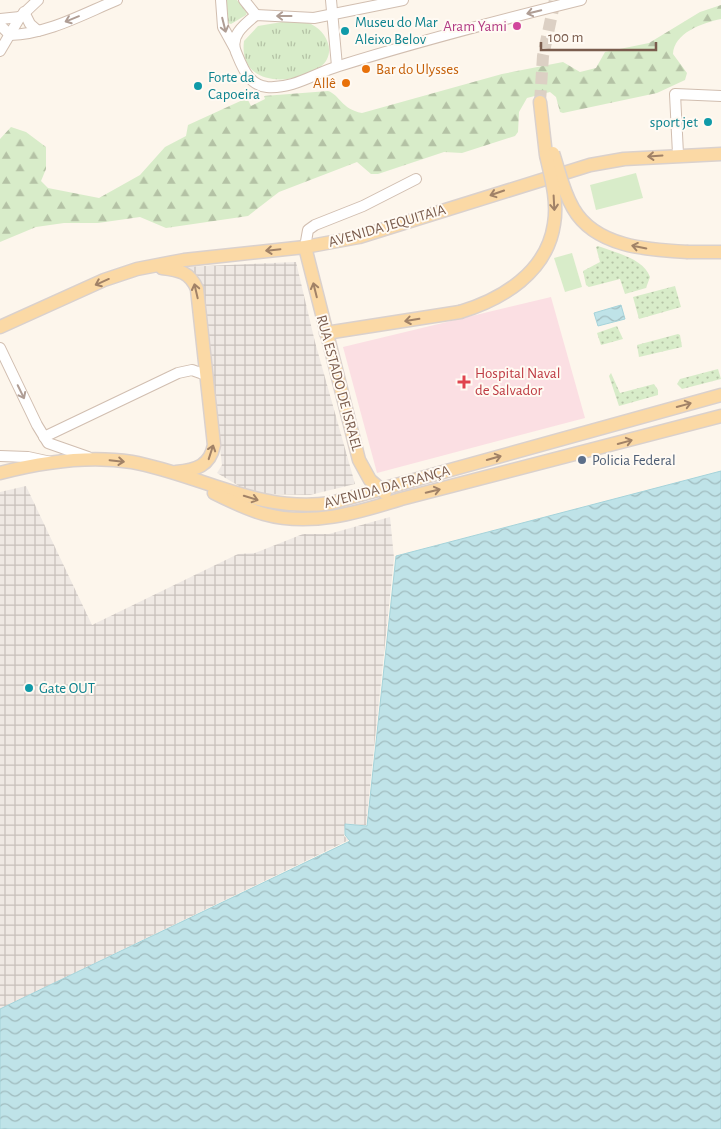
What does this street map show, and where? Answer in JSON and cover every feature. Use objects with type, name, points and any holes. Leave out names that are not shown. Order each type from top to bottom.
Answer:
[{"type":"main road","points":[[326,333],[460,312],[491,301],[512,288],[533,269],[544,254],[554,224],[555,204],[540,102]]},
{"type":"main road","points":[[549,154],[574,210],[591,228],[604,236],[628,245],[660,250],[721,252]]},
{"type":"main road","name":"AVENIDA JEQUITAIA","points":[[0,327],[104,280],[148,267],[184,260],[305,247],[352,239],[386,230],[515,187],[590,165],[624,159],[678,154],[721,154]]},
{"type":"main road","name":"RUA ESTADO DE ISRAEL","points":[[305,247],[359,460],[363,470],[380,490],[401,499]]},
{"type":"main road","points":[[0,473],[54,463],[96,459],[131,462],[171,472],[198,468],[206,463],[212,452],[213,433],[195,283],[180,270],[148,267]]},
{"type":"main road","name":"AVENIDA DA FRANÇA","points":[[171,472],[250,497],[288,506],[309,507],[380,490],[721,395]]},
{"type":"main road","name":"AVENIDA DA FRANÇA","points":[[171,472],[247,508],[265,514],[294,519],[353,514],[401,499],[721,416]]},
{"type":"street","points":[[0,52],[22,14],[38,0]]},
{"type":"street","points":[[220,0],[223,27],[246,74],[253,81],[266,87],[304,81],[337,66],[498,21],[582,0]]},
{"type":"street","points":[[244,0],[256,15]]},
{"type":"street","points":[[254,0],[256,15]]},
{"type":"street","points":[[331,0],[337,66]]},
{"type":"street","points":[[234,47],[237,33],[256,15],[314,18],[403,0]]},
{"type":"street","points":[[10,35],[38,31],[120,1]]},
{"type":"street","points":[[0,19],[22,14]]},
{"type":"street","points":[[22,14],[38,31]]},
{"type":"street","points":[[0,25],[10,35]]},
{"type":"street","points":[[678,154],[675,94],[721,96]]},
{"type":"street","points":[[305,247],[308,230],[315,224],[363,206],[416,179]]},
{"type":"street","points":[[0,348],[44,437],[55,447],[96,459]]},
{"type":"street","points":[[44,437],[178,373],[192,370],[206,375]]},
{"type":"street","points":[[0,456],[28,456],[54,463]]},
{"type":"shaded area","points":[[296,262],[315,342],[355,484],[310,495],[262,494],[244,489],[217,473],[222,465],[200,284],[183,267]]},
{"type":"shaded area","name":"Hospital Naval de Salvador","points":[[551,297],[585,418],[377,473],[343,347]]},
{"type":"shaded area","points":[[26,486],[92,625],[238,554],[255,553],[303,534],[329,534],[390,517],[394,558],[366,825],[345,824],[344,836],[349,840],[0,1009],[0,492]]},
{"type":"green space","points":[[226,0],[237,0],[247,12],[246,15],[231,24],[228,23]]},
{"type":"green space","points":[[721,5],[721,19],[698,26],[678,40],[673,54],[687,73],[685,80],[657,93],[563,113],[560,112],[556,97],[550,92],[527,98],[519,112],[518,132],[515,136],[462,153],[444,152],[378,174],[371,174],[357,162],[279,192],[248,216],[166,228],[140,217],[98,223],[64,223],[36,227],[0,242],[0,139],[11,127],[26,132],[46,147],[46,169],[41,181],[48,188],[99,198],[140,175],[165,147],[186,136],[188,125],[247,98],[251,106],[265,99],[264,96],[328,91],[345,105],[362,113],[502,74],[563,62],[580,72],[596,68],[605,52],[649,43],[700,12]]},
{"type":"green space","points":[[288,21],[308,23],[322,32],[326,38],[329,50],[325,62],[320,67],[295,78],[269,78],[258,74],[249,67],[244,56],[244,41],[258,26]]},
{"type":"green space","points":[[636,173],[643,198],[596,210],[590,185]]},
{"type":"green space","points":[[598,246],[628,257],[641,265],[650,277],[646,288],[625,294],[620,279],[589,287],[586,285],[583,271],[600,262],[596,247]]},
{"type":"green space","points":[[572,253],[582,287],[565,292],[554,258]]},
{"type":"green space","points":[[675,286],[681,307],[639,319],[633,297]]},
{"type":"green space","points":[[617,326],[623,339],[601,345],[597,333]]},
{"type":"green space","points":[[680,335],[682,347],[639,357],[637,345]]},
{"type":"green space","points":[[718,369],[721,379],[682,389],[677,384],[680,379]]},
{"type":"green space","points":[[611,373],[620,393],[654,384],[658,390],[658,395],[619,406],[609,376]]},
{"type":"water","points":[[621,305],[625,319],[598,326],[594,313]]},
{"type":"water","points":[[721,471],[721,1129],[0,1129],[0,1009],[350,841],[345,835],[345,824],[367,826],[396,556]]},
{"type":"tunnel","points":[[540,102],[543,56],[555,0]]},
{"type":"place","name":"Aram Yami","points":[[517,26]]},
{"type":"place","name":"Museu do Mar Aleixo Belov","points":[[345,31]]},
{"type":"place","name":"Bar do Ulysses","points":[[366,69]]},
{"type":"place","name":"Allê","points":[[346,83]]},
{"type":"place","name":"Forte da Capoeira","points":[[198,86]]},
{"type":"place","name":"sport jet","points":[[708,122]]},
{"type":"place","name":"Hospital Naval de Salvador","points":[[464,382]]},
{"type":"place","name":"Policia Federal","points":[[582,460]]},
{"type":"place","name":"Gate OUT","points":[[29,688]]}]
